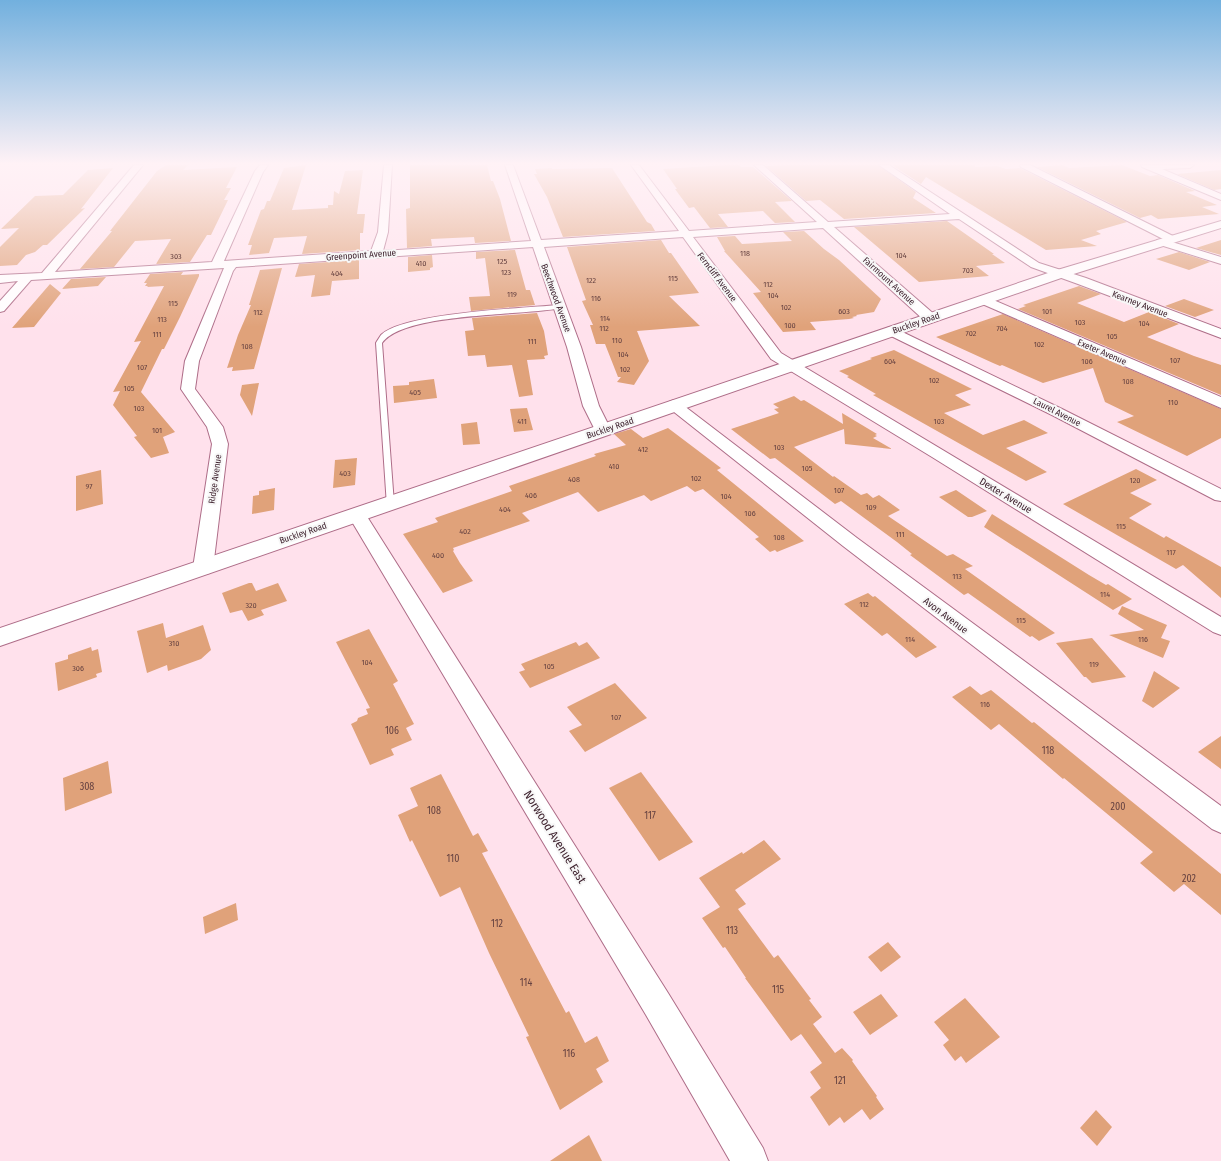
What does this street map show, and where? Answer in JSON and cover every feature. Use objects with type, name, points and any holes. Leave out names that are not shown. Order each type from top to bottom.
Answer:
[{"type":"street","points":[[45,276],[93,219]]},
{"type":"street","points":[[217,264],[238,219]]},
{"type":"street","points":[[376,254],[383,232],[384,219]]},
{"type":"street","name":"Beechwood Avenue","points":[[528,219],[574,347],[591,406],[604,430]]},
{"type":"street","name":"Ferncliff Avenue","points":[[674,219],[776,356],[790,366]]},
{"type":"street","name":"Fairmount Avenue","points":[[819,219],[930,318]]},
{"type":"street","name":"Greenpoint Avenue","points":[[0,279],[913,219]]},
{"type":"street","name":"Kearney Avenue","points":[[966,219],[1035,265],[1221,334]]},
{"type":"street","points":[[1127,219],[1166,240],[1221,262]]},
{"type":"street","name":"Buckley Road","points":[[0,637],[1059,274],[1221,224]]},
{"type":"street","name":"Ridge Avenue","points":[[203,568],[220,444],[215,426],[188,390],[192,361],[227,272],[232,263]]},
{"type":"street","points":[[0,308],[28,277]]},
{"type":"street","name":"Exeter Avenue","points":[[984,300],[1221,404]]},
{"type":"street","name":"Laurel Avenue","points":[[892,331],[1057,412],[1221,496]]},
{"type":"street","name":"Dexter Avenue","points":[[790,366],[938,453],[1221,627]]},
{"type":"street","name":"Avon Avenue","points":[[674,405],[850,542],[1221,821]]},
{"type":"street","name":"Norwood Avenue East","points":[[357,515],[657,1004],[750,1161]]},
{"type":"lane","points":[[390,504],[379,343],[384,336],[405,326],[454,316],[560,307]]},
{"type":"building","points":[[11,219],[74,219],[47,245],[43,245],[35,252],[26,255],[17,265],[0,266],[0,247],[19,228],[1,229]]},
{"type":"building","points":[[119,219],[219,219],[211,235],[207,235],[190,262],[156,264],[171,239],[135,241],[114,267],[80,269],[112,231],[110,231]]},
{"type":"building","points":[[258,219],[364,219],[363,233],[360,233],[360,250],[302,254],[307,236],[274,238],[269,253],[249,255],[252,245],[248,245]]},
{"type":"building","points":[[406,219],[505,219],[511,241],[475,243],[474,237],[431,239],[432,246],[407,248]]},
{"type":"building","points":[[556,219],[645,219],[651,224],[655,231],[563,237]]},
{"type":"building","points":[[703,219],[722,219],[728,227],[710,228]]},
{"type":"building","points":[[771,219],[792,219],[795,222],[775,223]]},
{"type":"building","points":[[995,219],[1121,219],[1127,222],[1096,231],[1101,234],[1081,240],[1097,246],[1046,250]]},
{"type":"building","points":[[947,221],[1005,263],[976,266],[989,276],[919,282],[854,227]]},
{"type":"building","points":[[804,231],[839,260],[881,299],[874,312],[856,315],[857,316],[852,317],[854,318],[849,319],[810,322],[816,330],[783,332],[753,293],[761,292],[724,251],[717,237],[735,236],[742,244],[792,241],[783,232]]},
{"type":"building","points":[[661,240],[699,293],[669,296],[700,326],[637,331],[649,361],[634,385],[617,382],[621,377],[618,377],[605,344],[596,344],[590,325],[593,325],[582,301],[586,300],[567,247]]},
{"type":"building","points":[[1221,240],[1221,255],[1196,248]]},
{"type":"building","points":[[515,250],[526,290],[530,290],[535,305],[471,311],[469,297],[490,296],[485,258],[476,259],[476,252]]},
{"type":"building","points":[[1179,252],[1210,262],[1189,270],[1156,259]]},
{"type":"building","points":[[432,255],[433,267],[430,268],[430,270],[408,272],[408,257]]},
{"type":"building","points":[[359,260],[359,279],[332,281],[330,295],[311,297],[315,275],[295,277],[299,264]]},
{"type":"building","points":[[282,268],[254,369],[232,371],[233,367],[227,368],[238,335],[251,305],[249,305],[260,270]]},
{"type":"building","points":[[183,272],[181,275],[199,274],[199,276],[164,349],[162,349],[141,392],[175,432],[163,437],[169,453],[151,458],[134,437],[137,436],[113,405],[120,391],[113,392],[141,341],[134,342],[164,286],[147,287],[148,286],[145,286],[147,283],[144,283],[150,274]]},
{"type":"building","points":[[106,277],[98,286],[62,289],[71,279]]},
{"type":"building","points":[[50,284],[61,293],[34,327],[12,328]]},
{"type":"building","points":[[1079,286],[1101,294],[1077,303],[1124,322],[1149,312],[1179,324],[1147,337],[1221,365],[1221,395],[1018,309],[1026,306],[1023,305]]},
{"type":"building","points":[[1184,299],[1214,310],[1195,317],[1165,306]]},
{"type":"building","points":[[537,313],[544,331],[548,355],[544,356],[545,359],[527,360],[533,395],[519,397],[512,365],[487,367],[485,355],[468,356],[465,331],[474,330],[472,318]]},
{"type":"building","points":[[1003,314],[1221,409],[1221,438],[1187,456],[1117,422],[1134,416],[1105,402],[1093,368],[1043,383],[1002,365],[1000,366],[993,363],[936,337]]},
{"type":"building","points":[[894,350],[972,389],[955,395],[971,405],[944,413],[983,435],[1024,420],[1048,433],[1006,448],[1047,472],[1026,481],[873,395],[876,394],[839,371]]},
{"type":"building","points":[[434,379],[437,398],[394,403],[393,386],[409,385],[409,382]]},
{"type":"building","points":[[259,383],[252,416],[240,395],[242,385]]},
{"type":"building","points":[[794,396],[801,401],[804,400],[843,424],[842,413],[877,434],[875,435],[877,436],[873,438],[892,449],[845,444],[844,429],[794,447],[833,477],[834,476],[861,495],[867,493],[873,498],[879,495],[900,510],[888,516],[947,556],[953,554],[973,566],[965,569],[1055,633],[1039,641],[1032,636],[1030,637],[968,593],[964,595],[910,555],[912,554],[897,542],[841,501],[835,504],[775,458],[770,459],[731,429],[779,413],[774,409],[779,408],[773,404]]},
{"type":"building","points":[[527,408],[533,430],[514,432],[510,409]]},
{"type":"building","points":[[477,422],[480,444],[463,445],[461,424]]},
{"type":"building","points":[[668,428],[721,468],[717,470],[804,541],[777,552],[775,550],[770,552],[755,539],[759,537],[703,489],[695,492],[687,486],[651,501],[644,495],[598,512],[578,492],[522,513],[530,521],[453,548],[453,551],[460,563],[473,581],[443,593],[403,534],[438,522],[435,518],[512,491],[509,486],[596,456],[594,454],[626,445],[614,434],[631,429],[643,438]]},
{"type":"building","points":[[357,458],[355,485],[333,488],[335,460]]},
{"type":"building","points":[[1136,469],[1157,480],[1130,493],[1152,504],[1129,518],[1164,538],[1166,536],[1221,567],[1221,598],[1183,565],[1176,569],[1063,504]]},
{"type":"building","points":[[101,470],[103,504],[76,511],[76,476]]},
{"type":"building","points":[[275,488],[274,510],[252,514],[253,496],[259,495],[259,491]]},
{"type":"building","points":[[956,490],[987,511],[972,517],[968,517],[939,497]]},
{"type":"building","points":[[992,514],[1089,575],[1106,585],[1108,584],[1132,599],[1113,610],[984,527]]},
{"type":"building","points":[[252,583],[256,591],[278,583],[287,601],[261,610],[264,615],[248,621],[242,610],[230,613],[222,593]]},
{"type":"building","points":[[868,593],[873,597],[875,596],[937,647],[916,658],[887,633],[882,636],[844,604]]},
{"type":"building","points":[[1122,606],[1167,625],[1161,638],[1170,641],[1163,658],[1109,635],[1144,630],[1118,614]]},
{"type":"building","points":[[163,623],[166,638],[203,625],[211,650],[201,659],[168,671],[167,665],[147,673],[137,631]]},
{"type":"building","points":[[369,629],[398,681],[393,684],[414,724],[406,728],[412,740],[391,749],[394,755],[370,765],[351,724],[357,721],[358,718],[368,714],[366,709],[370,708],[336,642]]},
{"type":"building","points":[[1092,638],[1126,677],[1092,683],[1084,677],[1056,643]]},
{"type":"building","points":[[576,642],[579,646],[587,642],[600,658],[530,688],[519,672],[525,670],[521,664]]},
{"type":"building","points":[[91,647],[92,651],[98,649],[102,672],[96,674],[97,677],[58,691],[55,663],[68,659],[68,655]]},
{"type":"building","points":[[1154,671],[1180,688],[1153,708],[1142,701]]},
{"type":"building","points":[[615,683],[647,718],[585,752],[569,731],[582,725],[567,707]]},
{"type":"building","points":[[970,686],[981,695],[991,690],[1032,723],[1034,722],[1221,874],[1221,915],[1184,884],[1174,892],[1140,863],[1153,852],[1064,778],[1063,779],[999,724],[991,730],[952,697]]},
{"type":"building","points":[[1221,736],[1221,769],[1198,752]]},
{"type":"building","points":[[108,761],[112,793],[65,811],[63,778]]},
{"type":"building","points":[[641,772],[693,842],[659,861],[609,788]]},
{"type":"building","points":[[441,774],[473,836],[478,833],[488,851],[482,853],[566,1013],[569,1011],[585,1043],[597,1036],[609,1061],[596,1069],[603,1082],[560,1110],[526,1037],[529,1036],[489,953],[460,887],[440,897],[412,840],[410,842],[398,815],[418,806],[410,788]]},
{"type":"building","points":[[764,840],[781,859],[735,890],[746,904],[738,909],[774,958],[778,955],[811,999],[809,1000],[822,1017],[813,1024],[835,1053],[842,1048],[853,1060],[852,1061],[877,1096],[876,1097],[884,1109],[870,1120],[862,1109],[844,1123],[840,1117],[829,1126],[810,1097],[821,1088],[810,1072],[822,1063],[801,1034],[791,1041],[745,978],[725,947],[723,948],[702,918],[720,907],[699,878],[742,852],[743,854]]},
{"type":"building","points":[[236,903],[238,920],[205,934],[203,917]]},
{"type":"building","points":[[888,942],[901,957],[881,972],[868,957]]},
{"type":"building","points":[[881,994],[898,1016],[870,1035],[853,1012]]},
{"type":"building","points":[[965,998],[1000,1037],[966,1063],[961,1056],[955,1061],[943,1045],[949,1040],[934,1022]]},
{"type":"building","points":[[1096,1110],[1112,1127],[1097,1146],[1080,1128]]},
{"type":"building","points":[[589,1135],[602,1161],[550,1161]]}]
